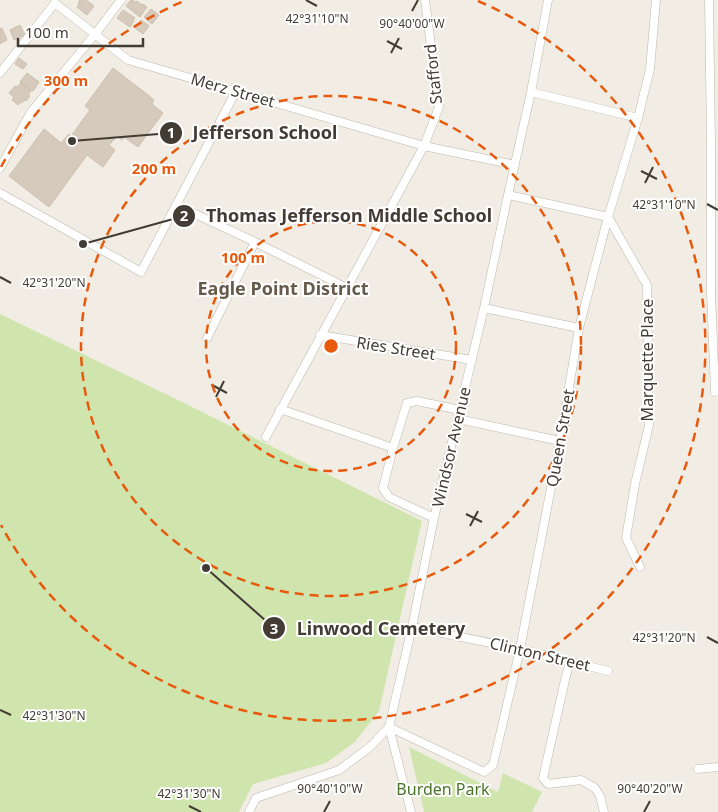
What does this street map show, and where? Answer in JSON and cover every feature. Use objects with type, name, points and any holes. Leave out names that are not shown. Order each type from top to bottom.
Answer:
[{"type":"street","points":[[0,168],[31,112],[96,33],[120,0]]},
{"type":"street","name":"Stafford","points":[[266,437],[424,146],[439,108],[425,0]]},
{"type":"street","name":"Windsor Avenue","points":[[389,727],[434,518],[484,308],[531,92],[548,0]]},
{"type":"street","name":"Queen Street","points":[[389,727],[484,772],[493,765],[520,648],[560,441],[579,328],[650,69],[656,0]]},
{"type":"street","points":[[709,0],[715,143],[711,293],[715,392]]},
{"type":"street","name":"Merz Street","points":[[0,73],[55,3],[96,33],[128,60],[424,146],[515,165]]},
{"type":"street","points":[[0,193],[141,272],[236,90]]},
{"type":"street","points":[[531,92],[638,118]]},
{"type":"street","points":[[508,195],[608,218]]},
{"type":"street","points":[[176,205],[347,288]]},
{"type":"street","name":"Marquette Place","points":[[608,218],[647,285],[649,425],[635,484],[626,538],[640,567]]},
{"type":"street","points":[[207,338],[255,242]]},
{"type":"street","points":[[484,308],[579,328]]},
{"type":"street","name":"Ries Street","points":[[320,336],[472,360]]},
{"type":"street","points":[[434,518],[389,497],[383,488],[407,403],[417,401],[460,410]]},
{"type":"street","points":[[280,409],[393,448]]},
{"type":"street","points":[[458,419],[560,441]]},
{"type":"street","name":"Clinton Street","points":[[412,627],[520,648],[608,670]]},
{"type":"street","points":[[570,661],[543,778],[548,784],[580,780],[595,788],[600,796],[604,812]]},
{"type":"street","points":[[248,812],[256,798],[339,770],[370,747],[389,727]]},
{"type":"street","points":[[389,727],[411,812]]},
{"type":"street","points":[[698,769],[718,767]]},
{"type":"green space","points":[[0,314],[422,521],[379,711],[355,742],[326,763],[253,784],[239,812],[0,812]]},
{"type":"green space","name":"Burden Park","points":[[409,747],[498,792],[503,773],[542,792],[532,812],[424,812]]},
{"type":"building","points":[[80,0],[86,0],[94,6],[87,15],[77,7]]},
{"type":"building","points":[[131,0],[147,7],[140,17],[126,6]]},
{"type":"building","points":[[151,9],[159,15],[152,24],[144,17]]},
{"type":"building","points":[[123,10],[135,18],[130,27],[117,18]]},
{"type":"building","points":[[141,20],[149,26],[143,34],[135,28]]},
{"type":"building","points":[[20,25],[25,35],[14,40],[10,30]]},
{"type":"building","points":[[2,28],[7,40],[0,44],[0,29]]},
{"type":"building","points":[[19,58],[27,64],[23,69],[15,64]]},
{"type":"building","points":[[113,68],[154,100],[152,104],[163,113],[138,147],[124,137],[122,140],[117,136],[109,145],[115,150],[103,167],[87,155],[49,207],[9,176],[44,129],[61,143],[69,134],[71,136],[90,110],[85,106]]},
{"type":"building","points":[[27,73],[39,82],[33,91],[20,82]]},
{"type":"building","points":[[21,83],[31,91],[26,101],[20,102],[18,105],[12,100],[14,97],[9,93],[15,86],[17,87]]},
{"type":"place","name":"Jefferson School","points":[[72,141]]},
{"type":"place","name":"Thomas Jefferson Middle School","points":[[83,244]]},
{"type":"place","name":"Linwood Cemetery","points":[[206,568]]},
{"type":"district","name":"Eagle Point District","points":[[283,288]]}]
